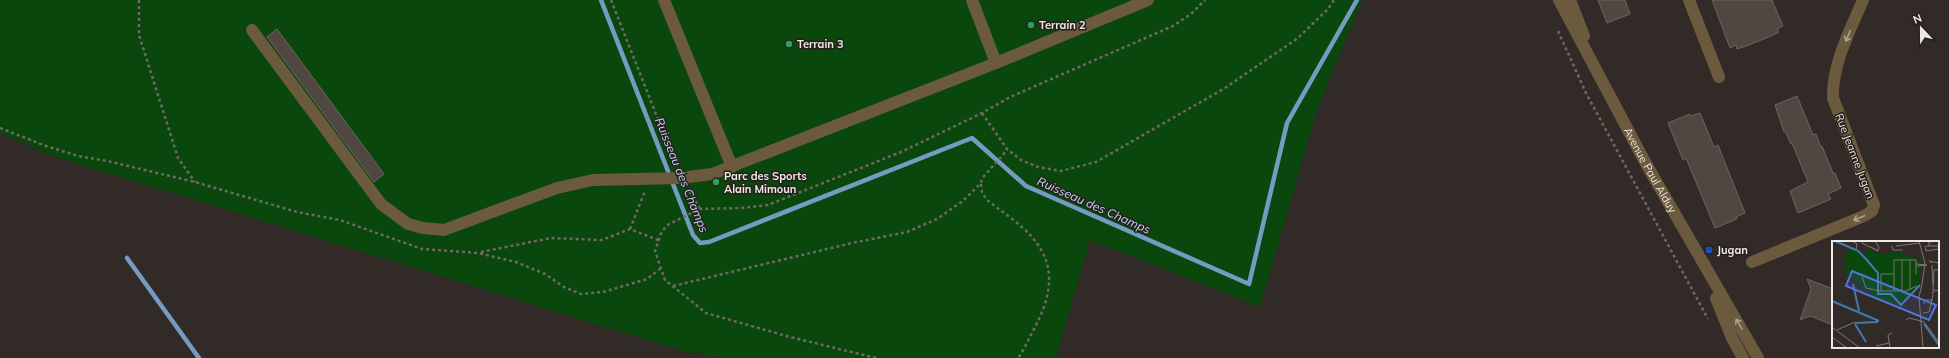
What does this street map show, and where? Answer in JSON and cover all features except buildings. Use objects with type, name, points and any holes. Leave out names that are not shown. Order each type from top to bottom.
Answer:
[{"type":"street","points":[[664,0],[732,167]]},
{"type":"street","points":[[972,0],[996,63]]},
{"type":"street","points":[[252,30],[381,204],[408,224],[423,228],[444,230],[557,188],[593,180],[664,178],[712,174],[996,63],[1148,0]]},
{"type":"street","name":"Avenue Paul Alduy","points":[[1559,0],[1569,22],[1702,264],[1758,358]]},
{"type":"street","name":"Avenue Paul Alduy","points":[[1570,0],[1599,76]]},
{"type":"street","points":[[1689,0],[1719,77]]},
{"type":"street","name":"Rue Jeanne Jugan","points":[[1752,262],[1864,216],[1872,211],[1874,205],[1833,98],[1833,83],[1836,68],[1863,0]]},
{"type":"street","name":"Avenue Paul Alduy","points":[[1702,264],[1732,338],[1743,358]]},
{"type":"path","points":[[139,0],[139,35],[178,158],[195,182]]},
{"type":"path","points":[[611,0],[679,177],[700,209]]},
{"type":"path","points":[[876,358],[790,337],[706,313],[664,280],[655,251],[662,231],[680,218],[700,209],[740,208],[768,205],[901,152],[982,113],[1010,97],[1173,26],[1191,14],[1205,0]]},
{"type":"path","points":[[982,113],[1007,149],[1021,160],[1038,166],[1061,171],[1096,162],[1226,88],[1298,38],[1328,9],[1334,0]]},
{"type":"path","points":[[1558,29],[1586,93],[1710,323]]},
{"type":"path","points":[[0,128],[46,146],[78,156],[107,161],[195,182],[297,212],[340,220],[422,249],[478,252],[516,262],[545,274],[564,287],[581,294],[603,292],[647,280],[660,269]]},
{"type":"path","points":[[672,286],[852,243],[907,232],[937,219],[964,200],[980,184],[984,176],[1007,149]]},
{"type":"path","points":[[630,230],[650,178]]},
{"type":"path","points":[[980,184],[982,193],[987,200],[1032,236],[1041,249],[1049,271],[1050,285],[1047,302],[1018,358]]},
{"type":"path","points":[[478,252],[551,238],[602,240],[630,230],[658,240]]},
{"type":"green space","name":"Parc des Sports Alain Mimoun","points":[[0,0],[1362,0],[1317,110],[1260,307],[1090,240],[1056,358],[726,358],[686,352],[53,156],[0,133]]},
{"type":"waterway","name":"Ruisseau des Champs","points":[[601,0],[693,235],[700,243],[709,242],[972,138],[1026,186],[1249,284],[1287,123],[1357,0]]},
{"type":"waterway","points":[[127,258],[199,358]]},
{"type":"place","name":"Terrain 2","points":[[1031,25]]},
{"type":"place","name":"Terrain 3","points":[[789,44]]},
{"type":"place","name":"Parc des Sports Alain Mimoun","points":[[716,182]]},
{"type":"place","name":"Jugan","points":[[1709,250]]}]
